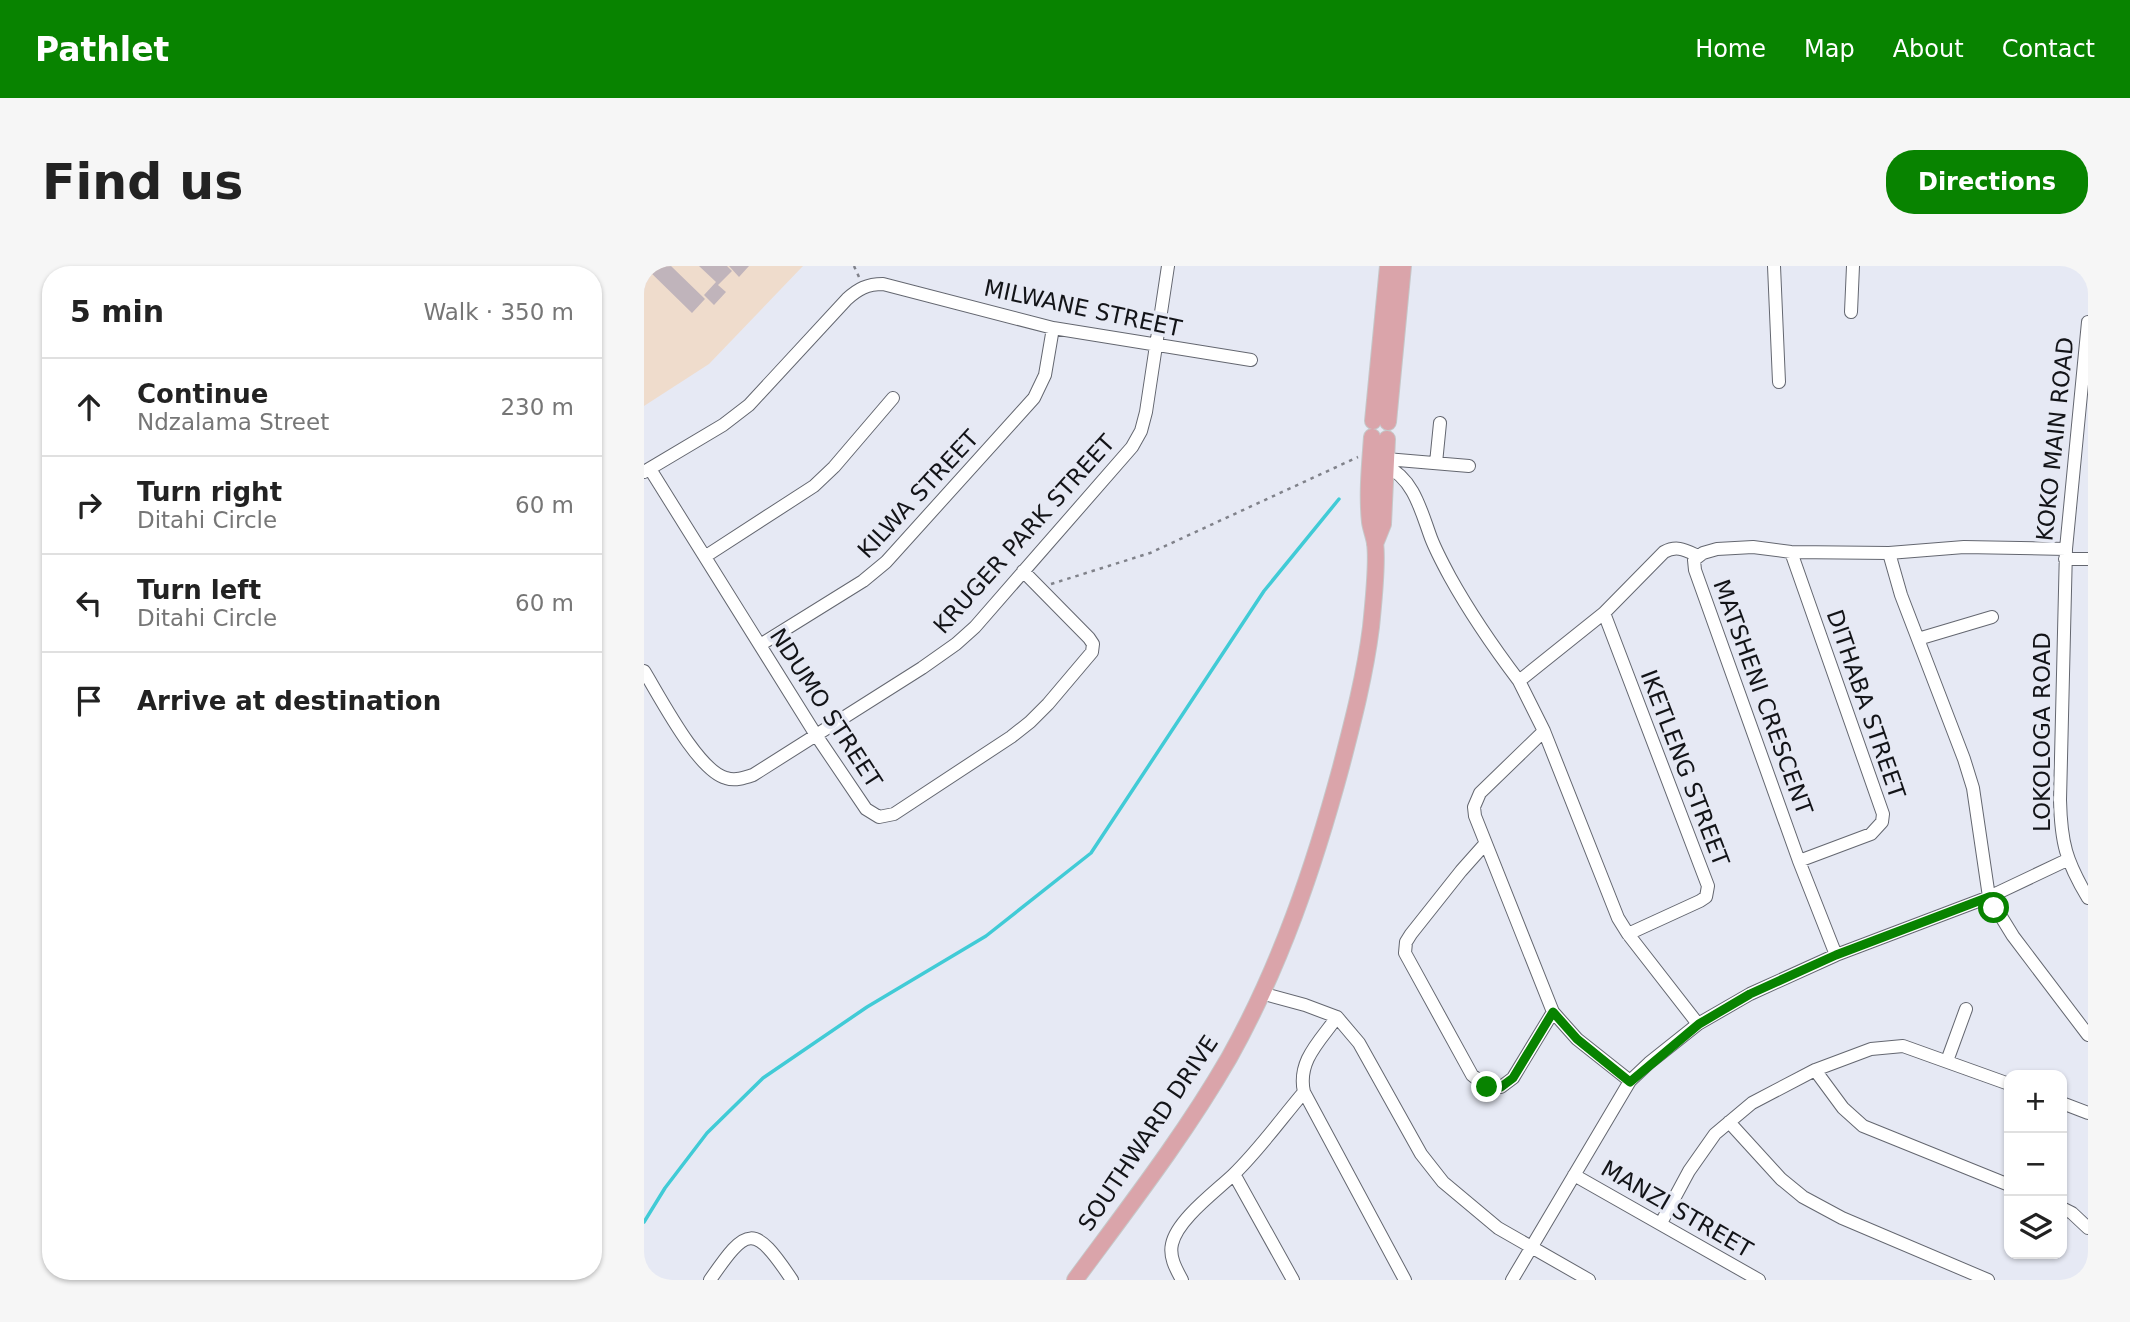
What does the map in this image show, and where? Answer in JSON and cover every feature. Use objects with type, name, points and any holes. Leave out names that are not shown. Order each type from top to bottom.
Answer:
[{"type":"main road","points":[[1375,544],[1370,522],[1388,266]]},
{"type":"main road","points":[[1375,544],[1383,523],[1386,463],[1378,434],[1404,266]]},
{"type":"main road","name":"SOUTHWARD DRIVE","points":[[1075,1280],[1204,1098],[1230,1056],[1284,941],[1314,860],[1364,673],[1371,625],[1375,544]]},
{"type":"street","name":"KRUGER PARK STREET","points":[[644,671],[706,766],[722,777],[737,779],[753,775],[956,644],[975,627],[1132,447],[1141,431],[1168,266]]},
{"type":"street","points":[[1774,266],[1779,382]]},
{"type":"street","points":[[1851,312],[1853,266]]},
{"type":"street","name":"MILWANE STREET","points":[[647,471],[740,413],[847,299],[863,287],[883,284],[1053,328],[1251,360]]},
{"type":"street","name":"KOKO MAIN ROAD","points":[[2065,554],[2088,322]]},
{"type":"street","name":"KILWA STREET","points":[[760,645],[863,581],[895,553],[1034,398],[1045,375],[1053,328]]},
{"type":"street","points":[[706,556],[814,486],[834,467],[892,398]]},
{"type":"street","points":[[1436,463],[1440,423]]},
{"type":"street","points":[[1386,463],[1469,466]]},
{"type":"street","points":[[1386,463],[1409,486],[1418,502],[1435,548],[1452,580],[1519,681],[1544,731],[1610,902],[1628,934],[1699,1024]]},
{"type":"street","name":"NDUMO STREET","points":[[647,471],[706,556],[816,735],[866,809],[873,815],[887,817],[905,807],[1012,737],[1048,704],[1092,652],[1093,644],[1089,638],[1023,571]]},
{"type":"street","name":"MATSHENI CRESCENT","points":[[1836,955],[1799,861],[1695,570],[1694,560],[1717,549],[1754,547],[1791,552],[1889,553],[1964,547],[2065,554],[2088,559]]},
{"type":"street","points":[[1519,681],[1604,613],[1664,552],[1678,548],[1698,556]]},
{"type":"street","name":"DITHABA STREET","points":[[1791,552],[1883,814],[1882,822],[1871,834],[1799,861]]},
{"type":"street","points":[[1889,553],[1901,595],[1973,789],[1989,897],[2013,936],[2088,1035]]},
{"type":"street","name":"LOKOLOGA ROAD","points":[[2065,554],[2060,800],[2067,860],[2088,898]]},
{"type":"street","name":"IKETLENG STREET","points":[[1604,613],[1708,886],[1706,897],[1700,901],[1628,934]]},
{"type":"street","points":[[1918,639],[1992,617]]},
{"type":"street","points":[[1544,731],[1486,787],[1476,800],[1475,816],[1553,1012],[1577,1039],[1630,1082]]},
{"type":"street","points":[[1486,844],[1411,934],[1404,948],[1405,953],[1472,1074],[1487,1087],[1501,1087],[1513,1078],[1553,1012]]},
{"type":"street","points":[[1512,1280],[1630,1082],[1699,1024],[1750,994],[1836,955],[1989,897],[2067,860]]},
{"type":"street","points":[[1261,993],[1336,1017],[1359,1043],[1421,1154],[1443,1182],[1470,1206],[1531,1249],[1589,1280]]},
{"type":"street","points":[[1947,1061],[1966,1009]]},
{"type":"street","points":[[1336,1017],[1302,1070],[1304,1092],[1405,1280]]},
{"type":"street","points":[[1661,1223],[1701,1152],[1729,1122],[1752,1103],[1815,1070],[1871,1049],[1887,1046],[1915,1049],[2004,1082]]},
{"type":"street","points":[[1815,1070],[1843,1108],[1863,1126],[2004,1183]]},
{"type":"street","points":[[1176,1277],[1171,1254],[1175,1236],[1208,1197],[1234,1174],[1304,1092]]},
{"type":"street","points":[[2067,1104],[2087,1108]]},
{"type":"street","points":[[1729,1122],[1781,1179],[1803,1197],[1842,1217],[1988,1280]]},
{"type":"street","points":[[1234,1174],[1293,1280]]},
{"type":"street","name":"MANZI STREET","points":[[1574,1175],[1759,1280]]},
{"type":"street","points":[[2067,1210],[2088,1228]]},
{"type":"street","points":[[710,1280],[738,1242],[751,1238],[766,1245],[792,1280]]},
{"type":"path","points":[[1040,588],[1150,553],[1378,434]]},
{"type":"shaded area","points":[[644,266],[803,266],[709,364],[644,406]]},
{"type":"building","points":[[644,266],[671,266],[705,299],[692,313]]},
{"type":"building","points":[[699,266],[727,266],[732,271],[718,285],[726,292],[714,305],[704,295],[716,282]]},
{"type":"building","points":[[729,266],[749,266],[739,277]]},
{"type":"waterway","points":[[644,1222],[665,1188],[707,1133],[763,1078],[867,1007],[986,936],[1091,853],[1264,591],[1339,499]]},
{"type":"route","points":[[1487,1087],[1501,1087],[1513,1078],[1553,1012],[1577,1039],[1630,1082],[1649,1063],[1699,1024],[1777,981],[1836,955],[1989,897],[1994,908]]}]
